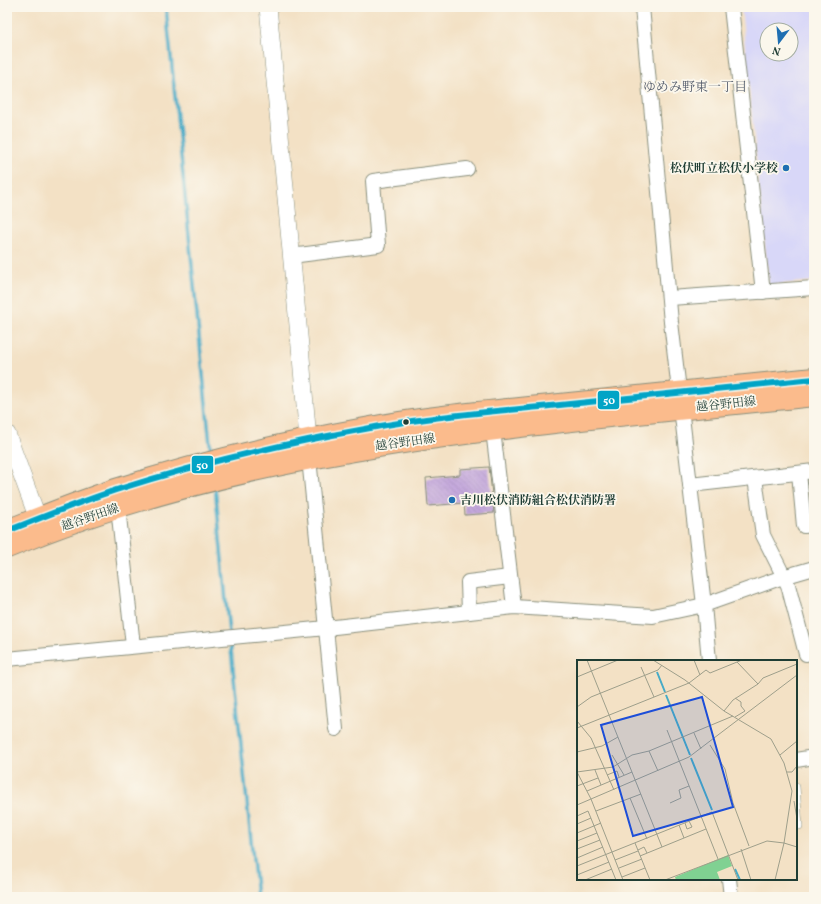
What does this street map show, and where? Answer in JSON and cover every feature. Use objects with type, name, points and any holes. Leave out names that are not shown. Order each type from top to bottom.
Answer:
[{"type":"main road","name":"越谷野田線","points":[[7,531],[115,491],[224,459],[308,449],[385,445],[591,417],[814,379]]},
{"type":"main road","name":"越谷野田線","points":[[7,547],[70,523],[118,507],[209,481],[367,428],[419,420],[680,401],[814,395]]},
{"type":"street","points":[[268,7],[308,449],[336,729]]},
{"type":"street","points":[[642,7],[680,401],[709,660]]},
{"type":"street","points":[[731,7],[763,292]]},
{"type":"street","points":[[291,256],[378,245],[373,181],[467,169]]},
{"type":"street","points":[[670,298],[814,288]]},
{"type":"street","points":[[493,430],[514,607]]},
{"type":"street","points":[[7,434],[38,519]]},
{"type":"street","points":[[690,485],[814,471]]},
{"type":"street","points":[[799,473],[804,526],[814,525]]},
{"type":"street","points":[[755,478],[763,535],[788,585],[806,654]]},
{"type":"street","points":[[118,507],[133,646]]},
{"type":"street","points":[[7,659],[326,628],[514,607],[653,616],[704,606],[783,577],[814,568]]},
{"type":"street","points":[[469,612],[468,582],[510,577]]},
{"type":"street","points":[[797,760],[814,757]]},
{"type":"street","points":[[729,880],[731,897]]},
{"type":"lane","points":[[797,800],[799,826],[797,826]]},
{"type":"shaded area","name":"松伏町立松伏小学校","points":[[741,7],[814,7],[814,281],[769,285]]},
{"type":"building","points":[[489,467],[494,513],[465,515],[464,503],[428,506],[426,478],[460,475],[460,469]]},
{"type":"waterway","points":[[166,7],[211,454]]},
{"type":"waterway","points":[[215,486],[229,633]]},
{"type":"waterway","points":[[230,640],[257,897]]},
{"type":"transit line","name":"50","points":[[7,531],[116,490],[177,472],[239,455],[334,435],[411,421],[457,415],[814,379]]},
{"type":"place","name":"松伏町立松伏小学校","points":[[786,168]]},
{"type":"place","name":"吉川松伏消防組合松伏消防署","points":[[452,500]]},
{"type":"district","name":"ゆめみ野東一丁目","points":[[695,86]]}]
